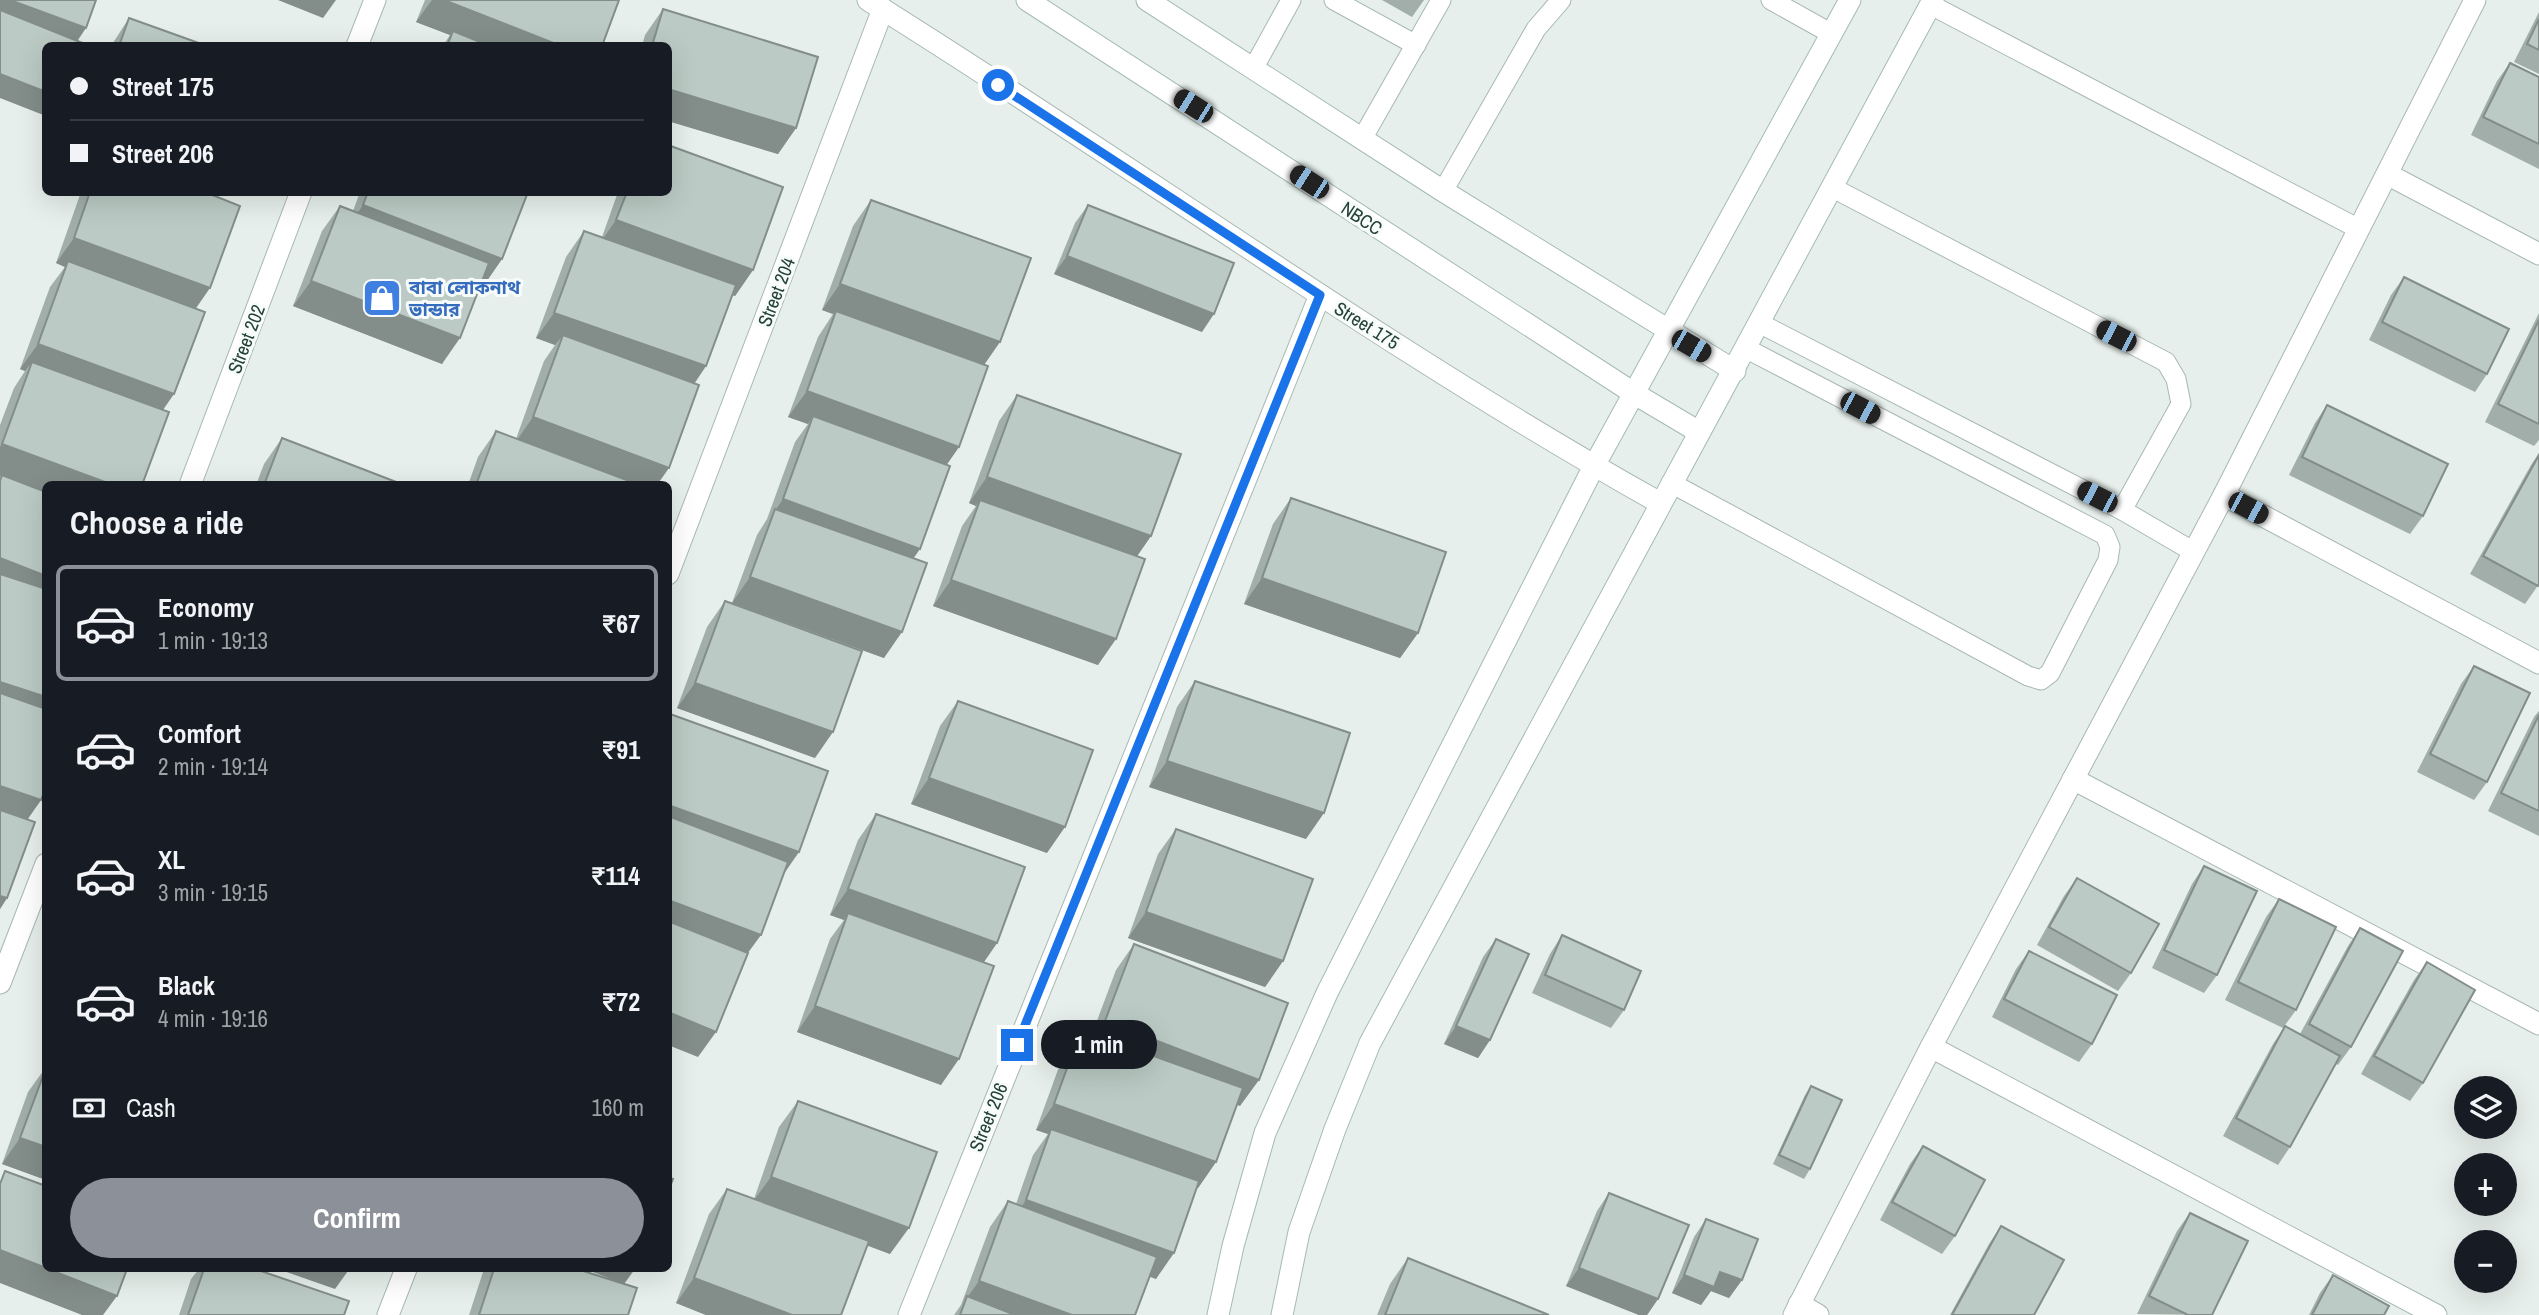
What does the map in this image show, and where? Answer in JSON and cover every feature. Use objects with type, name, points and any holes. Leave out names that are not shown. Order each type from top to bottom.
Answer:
[{"type":"street","points":[[359,42],[375,0]]},
{"type":"street","name":"NBCC","points":[[1027,0],[1635,394],[1699,432]]},
{"type":"street","points":[[1147,0],[1443,191],[1669,333],[1735,371]]},
{"type":"street","points":[[1217,1315],[1233,1246],[1265,1133],[1327,993],[1594,466],[1850,0]]},
{"type":"street","points":[[1818,1315],[1797,1310],[1931,1047],[2224,495],[2475,0]]},
{"type":"street","points":[[1282,1315],[1299,1232],[1335,1129],[1370,1043],[1660,503],[1761,324],[1932,3]]},
{"type":"street","name":"Street 175","points":[[875,5],[1320,295],[1594,466],[1660,503]]},
{"type":"street","name":"Street 204","points":[[672,563],[875,5]]},
{"type":"street","points":[[2387,174],[2539,254]]},
{"type":"street","name":"Street 202","points":[[192,481],[299,196]]},
{"type":"street","name":"Street 206","points":[[909,1315],[1320,295]]},
{"type":"street","points":[[2224,495],[2539,663]]},
{"type":"street","points":[[2073,779],[2539,1024]]},
{"type":"street","points":[[0,983],[42,874]]},
{"type":"street","points":[[1931,1047],[2436,1315]]},
{"type":"street","points":[[388,1315],[405,1272]]},
{"type":"lane","points":[[1253,69],[1291,0]]},
{"type":"lane","points":[[1335,0],[1416,45]]},
{"type":"lane","points":[[1362,139],[1441,0]]},
{"type":"lane","points":[[1443,191],[1536,29],[1560,0]]},
{"type":"lane","points":[[1771,0],[1832,34]]},
{"type":"lane","points":[[1932,3],[2359,229]]},
{"type":"lane","points":[[1833,188],[2166,362],[2176,379],[2181,404],[2122,510]]},
{"type":"lane","points":[[1761,324],[2122,510],[2193,552]]},
{"type":"lane","points":[[1671,483],[2028,677],[2041,680],[2050,673],[2108,560],[2110,547],[2105,535],[1747,349]]},
{"type":"building","points":[[10,0],[96,0],[86,28]]},
{"type":"building","points":[[444,0],[619,0],[603,42],[551,42]]},
{"type":"building","points":[[663,9],[818,57],[796,128],[672,90],[672,42],[653,42]]},
{"type":"building","points":[[0,10],[80,42],[42,42],[42,90],[0,74]]},
{"type":"building","points":[[129,18],[196,42],[120,42]]},
{"type":"building","points":[[2539,19],[2539,50],[2527,44]]},
{"type":"building","points":[[453,31],[480,42],[449,42]]},
{"type":"building","points":[[2510,63],[2539,77],[2539,144],[2483,117]]},
{"type":"building","points":[[672,146],[783,187],[753,270],[616,220],[625,196],[672,196]]},
{"type":"building","points":[[89,196],[215,196],[240,206],[210,288],[74,238]]},
{"type":"building","points":[[366,196],[526,196],[502,259],[363,205]]},
{"type":"building","points":[[871,200],[1031,258],[1000,342],[840,284]]},
{"type":"building","points":[[1088,205],[1234,263],[1214,314],[1067,256]]},
{"type":"building","points":[[340,206],[489,263],[460,338],[311,281]]},
{"type":"building","points":[[584,231],[736,285],[706,366],[554,313]]},
{"type":"building","points":[[68,261],[205,312],[174,394],[38,344]]},
{"type":"building","points":[[2404,277],[2509,329],[2487,374],[2382,322]]},
{"type":"building","points":[[836,311],[988,366],[959,447],[807,391]]},
{"type":"building","points":[[2539,320],[2539,424],[2498,404]]},
{"type":"building","points":[[563,335],[699,385],[669,468],[533,417]]},
{"type":"building","points":[[32,362],[169,412],[143,481],[102,481],[2,444]]},
{"type":"building","points":[[1017,395],[1181,454],[1151,536],[987,477]]},
{"type":"building","points":[[2327,405],[2448,464],[2423,516],[2302,457]]},
{"type":"building","points":[[813,416],[950,466],[920,549],[783,499]]},
{"type":"building","points":[[496,431],[629,481],[477,481]]},
{"type":"building","points":[[282,438],[394,481],[266,481]]},
{"type":"building","points":[[2539,455],[2539,584],[2538,586],[2483,556]]},
{"type":"building","points":[[2,475],[42,490],[42,574],[0,558]]},
{"type":"building","points":[[1291,498],[1446,552],[1418,633],[1262,578]]},
{"type":"building","points":[[980,500],[1145,559],[1116,639],[951,580]]},
{"type":"building","points":[[775,509],[927,563],[902,632],[750,577]]},
{"type":"building","points":[[0,574],[42,588],[42,696],[0,682]]},
{"type":"building","points":[[725,601],[862,651],[833,732],[695,683]]},
{"type":"building","points":[[2474,666],[2530,693],[2487,782],[2430,754]]},
{"type":"building","points":[[1195,681],[1350,733],[1324,813],[1167,761]]},
{"type":"building","points":[[0,693],[42,708],[42,797],[41,800],[0,786]]},
{"type":"building","points":[[958,701],[1093,750],[1065,827],[929,778]]},
{"type":"building","points":[[672,715],[828,771],[799,852],[672,806]]},
{"type":"building","points":[[2539,715],[2539,811],[2501,793]]},
{"type":"building","points":[[0,810],[35,822],[7,898],[0,896]]},
{"type":"building","points":[[876,814],[1025,867],[997,943],[848,889]]},
{"type":"building","points":[[672,818],[788,862],[761,935],[672,902]]},
{"type":"building","points":[[1176,829],[1313,879],[1283,961],[1146,912]]},
{"type":"building","points":[[2204,866],[2257,891],[2217,975],[2164,950]]},
{"type":"building","points":[[2077,878],[2159,924],[2131,973],[2049,927]]},
{"type":"building","points":[[2279,899],[2336,927],[2296,1010],[2238,982]]},
{"type":"building","points":[[848,913],[994,966],[959,1059],[815,1006]]},
{"type":"building","points":[[672,923],[748,953],[716,1032],[672,1014]]},
{"type":"building","points":[[2360,928],[2403,951],[2351,1047],[2309,1024]]},
{"type":"building","points":[[1562,935],[1641,971],[1624,1010],[1545,975]]},
{"type":"building","points":[[1496,939],[1529,954],[1490,1040],[1456,1026]]},
{"type":"building","points":[[1134,944],[1288,1003],[1259,1080],[1105,1021]]},
{"type":"building","points":[[2029,951],[2117,995],[2092,1044],[2004,999]]},
{"type":"building","points":[[2427,962],[2475,990],[2423,1083],[2374,1056]]},
{"type":"building","points":[[2285,1026],[2340,1056],[2290,1147],[2236,1118]]},
{"type":"building","points":[[1081,1030],[1243,1088],[1216,1162],[1054,1104]]},
{"type":"building","points":[[42,1079],[42,1146],[20,1138]]},
{"type":"building","points":[[1811,1086],[1842,1100],[1810,1169],[1779,1155]]},
{"type":"building","points":[[798,1101],[937,1152],[909,1228],[771,1177]]},
{"type":"building","points":[[1051,1129],[1199,1181],[1174,1253],[1026,1200]]},
{"type":"building","points":[[1923,1146],[1985,1180],[1955,1236],[1892,1202]]},
{"type":"building","points":[[5,1171],[42,1185],[42,1266],[0,1250],[0,1184]]},
{"type":"building","points":[[727,1189],[869,1241],[841,1315],[792,1315],[694,1278]]},
{"type":"building","points":[[1609,1193],[1689,1225],[1658,1299],[1579,1268]]},
{"type":"building","points":[[1008,1201],[1157,1257],[1135,1315],[1072,1315],[979,1281]]},
{"type":"building","points":[[2190,1213],[2248,1241],[2212,1315],[2188,1315],[2149,1296]]},
{"type":"building","points":[[1706,1219],[1758,1239],[1742,1280],[1720,1272],[1714,1287],[1684,1275]]},
{"type":"building","points":[[2001,1226],[2064,1260],[2034,1315],[1952,1315]]},
{"type":"building","points":[[1408,1258],[1549,1315],[1385,1315]]},
{"type":"building","points":[[56,1272],[126,1272],[117,1296]]},
{"type":"building","points":[[203,1272],[264,1272],[349,1301],[344,1315],[188,1315]]},
{"type":"building","points":[[493,1272],[586,1272],[637,1288],[628,1315],[479,1315]]},
{"type":"building","points":[[2333,1275],[2389,1306],[2384,1315],[2312,1315]]},
{"type":"building","points":[[967,1296],[1015,1315],[960,1315]]},
{"type":"place","name":"বাবা লোকনাথ ভান্ডার","points":[[382,298]]},
{"type":"route","points":[[998,85],[1320,295],[1017,1045]]}]
